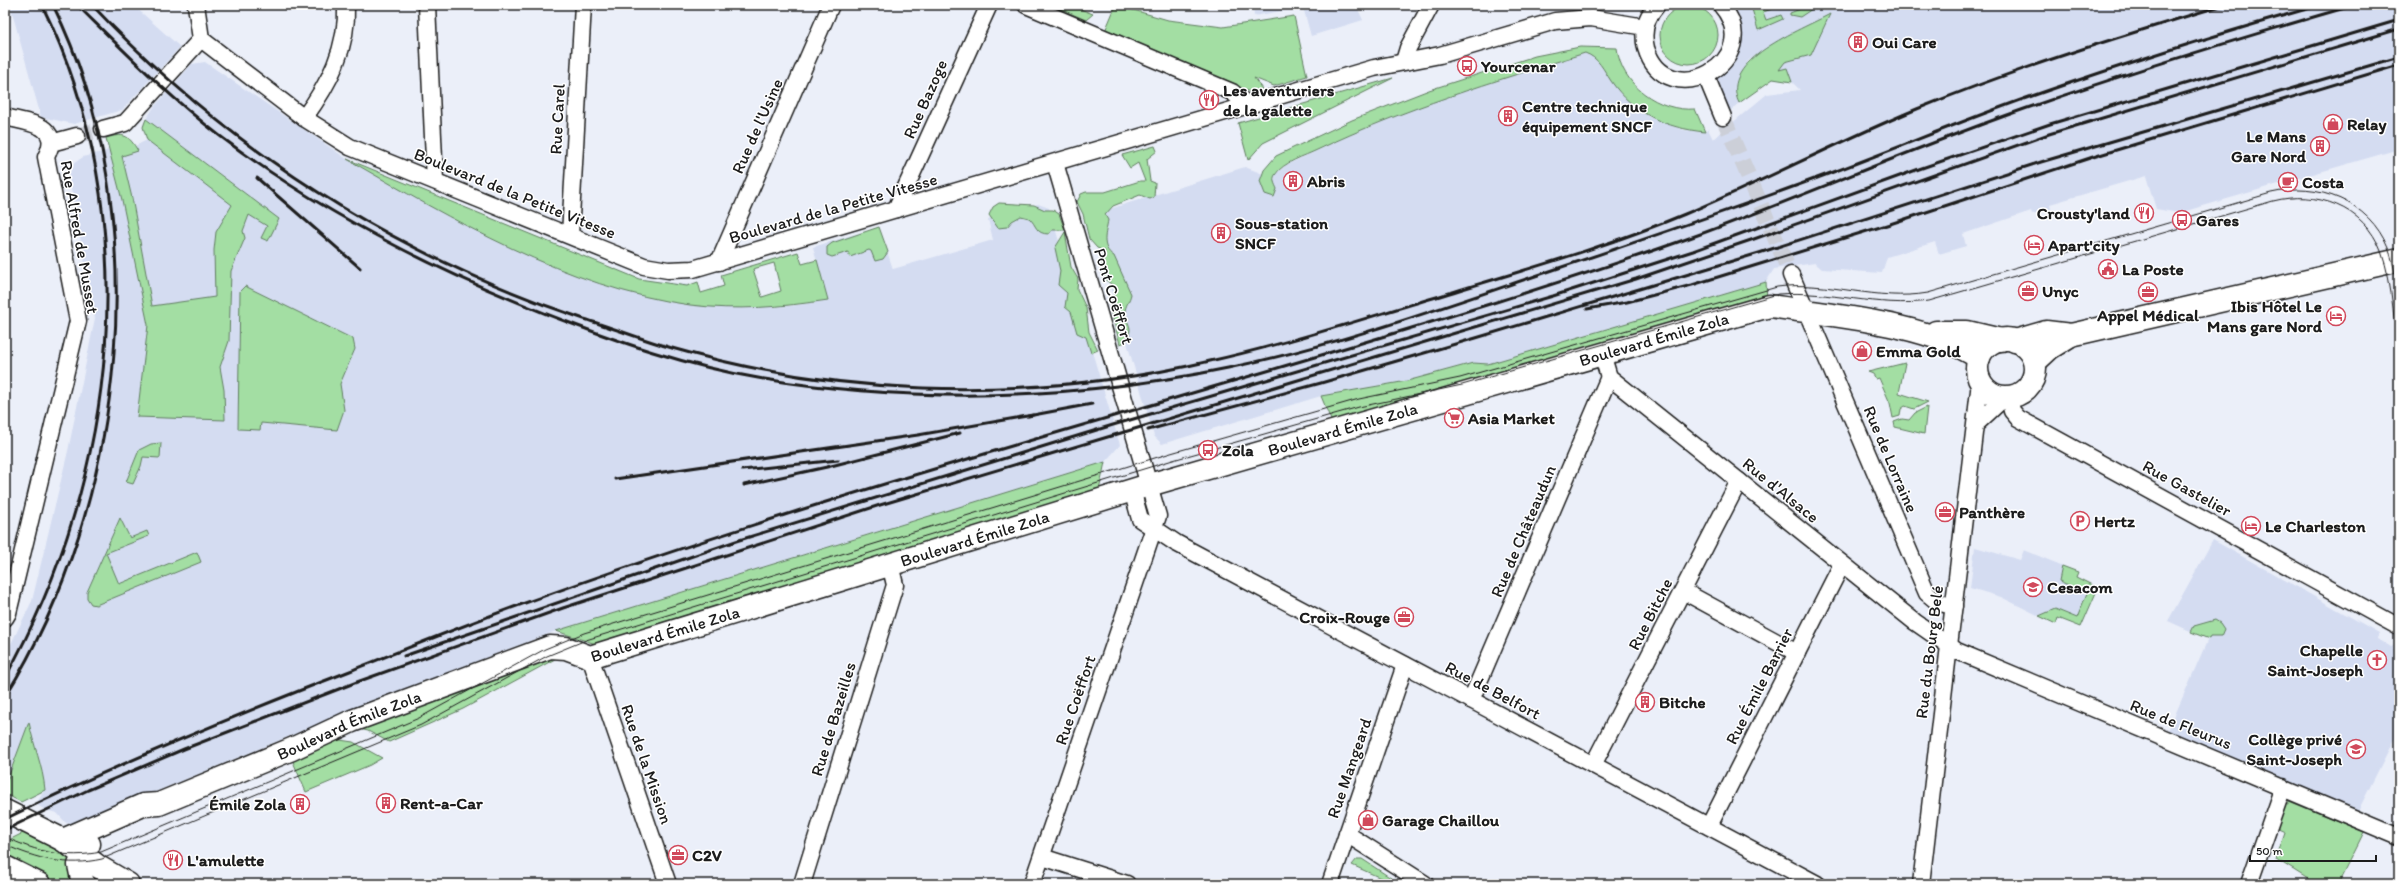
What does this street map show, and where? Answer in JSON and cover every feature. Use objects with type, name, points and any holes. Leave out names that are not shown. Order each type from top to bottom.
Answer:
[{"type":"main road","points":[[2035,362],[2050,348],[2071,335],[2399,260]]},
{"type":"main road","name":"Boulevard Émile Zola","points":[[63,840],[142,805],[159,804],[292,749],[352,721],[550,647],[566,648],[590,657],[1140,487],[1762,308],[1770,306],[1917,332]]},
{"type":"main road","points":[[1917,332],[1967,332],[2008,340],[2028,349],[2035,362],[2035,372],[2030,386],[2023,392],[2006,398],[1990,393],[1980,382],[1977,368],[1979,358],[1987,346],[2008,340],[2046,332],[2071,335]]},
{"type":"main road","points":[[1917,332],[1963,347],[1979,358]]},
{"type":"main road","name":"Boulevard Émile Zola","points":[[83,853],[94,839],[147,815],[159,804]]},
{"type":"main road","points":[[5,811],[63,840],[83,853],[99,867],[128,884]]},
{"type":"main road","points":[[82,884],[79,865],[83,853]]},
{"type":"main road","points":[[7,869],[39,884]]},
{"type":"street","points":[[103,129],[125,123],[201,39],[196,5]]},
{"type":"street","points":[[304,118],[321,94],[333,72],[342,47],[346,5]]},
{"type":"street","points":[[427,5],[435,181]]},
{"type":"street","name":"Rue Carel","points":[[570,235],[582,5]]},
{"type":"street","name":"Rue de l'Usine","points":[[719,262],[831,5]]},
{"type":"street","name":"Rue Bazoge","points":[[896,209],[989,5]]},
{"type":"street","points":[[1026,5],[1232,92],[1248,106]]},
{"type":"street","points":[[1404,61],[1408,48],[1431,5]]},
{"type":"street","points":[[1656,5],[1645,27],[1645,41],[1648,52],[1662,70],[1684,79],[1706,76],[1724,61],[1732,45],[1731,22],[1721,5]]},
{"type":"street","name":"Boulevard de la Petite Vitesse","points":[[201,39],[304,118],[350,147],[644,266],[668,270],[693,269],[719,262],[1055,162],[1404,61],[1440,55],[1555,21],[1591,18],[1645,27]]},
{"type":"street","points":[[1706,76],[1723,117]]},
{"type":"street","points":[[5,117],[44,129],[50,137],[51,143],[78,136]]},
{"type":"street","name":"Rue Alfred de Musset","points":[[5,618],[8,613],[78,321],[46,158],[51,143]]},
{"type":"street","name":"Pont Coëffort","points":[[1055,162],[1136,440],[1140,487]]},
{"type":"street","name":"Rue de Lorraine","points":[[1791,275],[1927,593],[1939,603],[1954,606]]},
{"type":"street","points":[[1602,354],[1609,377]]},
{"type":"street","name":"Rue d'Alsace","points":[[1609,377],[1915,622],[1949,646]]},
{"type":"street","name":"Rue de Châteaudun","points":[[1471,700],[1609,377]]},
{"type":"street","name":"Rue du Bourg Belé","points":[[1921,884],[1980,382]]},
{"type":"street","points":[[1976,424],[2006,398]]},
{"type":"street","name":"Rue Gastelier","points":[[2006,398],[2012,411],[2018,418],[2399,627]]},
{"type":"street","name":"Rue Bitche","points":[[1593,765],[1739,481]]},
{"type":"street","name":"Rue de Belfort","points":[[1140,487],[1140,519],[1176,543],[1817,884]]},
{"type":"street","name":"Rue Coëffort","points":[[1032,884],[1153,528]]},
{"type":"street","name":"Rue de Bazeilles","points":[[802,884],[895,584],[890,564]]},
{"type":"street","name":"Rue Émile Barrier","points":[[1709,826],[1842,564]]},
{"type":"street","points":[[1683,591],[1797,652]]},
{"type":"street","name":"Rue de Fleurus","points":[[1949,646],[1970,657],[2283,787],[2399,837]]},
{"type":"street","name":"Rue de la Mission","points":[[590,657],[668,884]]},
{"type":"street","name":"Rue Mangeard","points":[[1330,884],[1405,665]]},
{"type":"street","points":[[2249,884],[2283,787]]},
{"type":"street","points":[[1347,834],[1425,884]]},
{"type":"street","points":[[1042,857],[1127,884]]},
{"type":"shaded area","points":[[10,5],[133,5],[180,47],[122,110],[74,124],[41,117]]},
{"type":"shaded area","points":[[1253,5],[1356,5],[1363,20],[1311,36],[1303,7],[1254,16]]},
{"type":"shaded area","points":[[1721,5],[2399,5],[2399,149],[2179,213],[2156,209],[2146,176],[2050,204],[2051,209],[2032,214],[2031,211],[1963,234],[1966,246],[1939,254],[1935,242],[1887,257],[1882,273],[1822,269],[1815,263],[1774,269],[1766,282],[1488,364],[1473,363],[1407,381],[1321,396],[1162,444],[1154,436],[1090,215],[1245,167],[1263,174],[1260,182],[1274,181],[1275,175],[1286,165],[1356,132],[1430,102],[1585,53],[1595,57],[1621,94],[1649,117],[1684,130],[1705,132],[1708,129],[1713,139],[1767,94],[1800,90],[1792,82],[1773,79],[1764,50],[1748,61],[1735,94],[1739,103],[1723,117],[1706,76],[1731,48]]},
{"type":"shaded area","points":[[205,62],[347,159],[639,279],[689,285],[689,298],[725,308],[790,306],[828,300],[813,247],[879,227],[893,269],[993,240],[988,219],[1038,204],[1049,208],[1120,445],[1105,462],[556,631],[381,698],[78,824],[66,823],[57,813],[45,810],[36,804],[44,791],[21,802],[5,794],[5,656],[32,601],[68,451],[95,318],[69,177],[73,164],[83,157],[109,150],[106,138],[120,134],[131,140],[135,146],[147,140],[143,127],[144,122],[154,107],[192,64]]},
{"type":"shaded area","points":[[2213,540],[2379,633],[2378,639],[2391,647],[2395,645],[2393,648],[2399,652],[2399,729],[2358,811],[2168,731],[2208,639],[2168,621]]},
{"type":"shaded area","name":"Cesacom","points":[[1975,547],[2020,560],[2024,550],[2078,572],[2076,577],[2098,588],[2081,627],[2058,618],[2056,624],[2001,597],[1970,588]]},
{"type":"green space","points":[[1051,5],[1070,5],[1093,14],[1086,20]]},
{"type":"green space","points":[[1116,5],[1168,20],[1223,27],[1294,16],[1307,76],[1274,86],[1254,78],[1262,89],[1250,92],[1105,31]]},
{"type":"green space","points":[[1763,5],[1784,5],[1763,12],[1766,20],[1781,15],[1783,19],[1758,30],[1752,9]]},
{"type":"green space","points":[[1799,5],[1818,5],[1800,17],[1790,15],[1790,13],[1800,9]]},
{"type":"green space","points":[[1689,6],[1700,8],[1713,19],[1716,24],[1718,35],[1716,46],[1705,59],[1700,62],[1689,64],[1678,62],[1665,51],[1662,46],[1660,35],[1662,24],[1673,11],[1678,8]]},
{"type":"green space","points":[[1830,14],[1811,55],[1785,62],[1779,70],[1787,68],[1792,82],[1773,79],[1739,103],[1736,87],[1740,73],[1751,60],[1766,48],[1783,38]]},
{"type":"green space","points":[[1580,47],[1617,48],[1620,61],[1626,74],[1644,94],[1668,106],[1681,109],[1695,109],[1705,132],[1664,123],[1641,111],[1620,93],[1597,61],[1585,53],[1516,74],[1416,108],[1350,135],[1283,166],[1274,177],[1274,182],[1277,189],[1274,197],[1265,194],[1260,181],[1264,170],[1276,156],[1352,120],[1429,90],[1535,56]]},
{"type":"green space","points":[[1393,78],[1263,143],[1248,160],[1238,123]]},
{"type":"green space","points":[[146,119],[279,219],[268,241],[261,238],[267,226],[249,215],[243,231],[245,238],[231,271],[229,341],[220,367],[224,390],[225,420],[137,417],[148,325],[122,200],[106,138],[121,135],[125,136],[131,141],[138,151],[122,156],[132,198],[152,306],[215,297],[214,250],[216,232],[232,205],[147,140],[143,127]]},
{"type":"green space","points":[[1155,146],[1157,151],[1147,159],[1150,181],[1155,183],[1154,197],[1150,199],[1140,195],[1113,206],[1105,215],[1108,220],[1105,244],[1114,256],[1131,294],[1125,312],[1130,332],[1126,342],[1120,344],[1110,308],[1116,290],[1114,286],[1103,278],[1102,263],[1105,251],[1097,248],[1089,239],[1083,214],[1077,202],[1081,194],[1086,192],[1105,192],[1140,181],[1145,181],[1138,163],[1130,168],[1122,155]]},
{"type":"green space","points":[[347,159],[639,279],[687,286],[698,282],[701,293],[724,286],[721,275],[798,252],[802,264],[817,260],[828,300],[777,306],[742,308],[708,307],[644,296],[599,284],[555,267],[470,228]],"holes":[[[774,263],[781,291],[762,297],[753,269]]]},
{"type":"green space","points":[[999,203],[1034,205],[1045,210],[1053,210],[1059,214],[1065,230],[1052,230],[1049,234],[1044,234],[1037,229],[1029,218],[1021,216],[1012,221],[1007,227],[998,228],[989,215],[993,207]]},
{"type":"green space","points":[[879,227],[888,252],[883,259],[875,261],[871,251],[869,250],[850,257],[848,252],[832,257],[827,255],[827,247],[832,243]]},
{"type":"green space","points":[[1065,232],[1071,267],[1078,279],[1077,289],[1086,308],[1089,332],[1098,350],[1091,353],[1086,337],[1077,333],[1071,312],[1065,307],[1067,293],[1058,285],[1060,271],[1055,248]]},
{"type":"green space","points":[[1766,282],[1767,301],[1333,425],[1321,396],[1407,381],[1473,363],[1488,364]]},
{"type":"green space","points":[[245,286],[353,339],[355,349],[340,384],[344,410],[337,430],[261,423],[260,430],[238,429],[240,291]]},
{"type":"green space","points":[[1905,363],[1899,393],[1928,402],[1914,409],[1905,406],[1901,409],[1900,416],[1893,418],[1890,403],[1879,378],[1876,379],[1873,374],[1868,372]]},
{"type":"green space","points":[[1927,407],[1924,434],[1895,427],[1894,422],[1902,419],[1909,420],[1915,413]]},
{"type":"green space","points":[[161,443],[160,458],[143,457],[141,466],[133,484],[126,482],[139,450],[151,444]]},
{"type":"green space","points":[[1105,462],[1097,500],[614,650],[556,631]]},
{"type":"green space","points":[[120,518],[130,538],[147,531],[149,536],[106,553],[119,584],[197,552],[201,562],[96,605],[91,604],[87,598],[87,592]]},
{"type":"green space","points":[[2062,566],[2078,572],[2076,577],[2098,588],[2081,627],[2058,618],[2056,624],[2039,616],[2055,609],[2077,618],[2087,593],[2059,581]]},
{"type":"green space","points":[[2215,620],[2220,623],[2224,629],[2221,636],[2210,636],[2209,639],[2191,632],[2194,626]]},
{"type":"green space","points":[[555,659],[463,709],[389,742],[368,731],[352,727],[511,661]]},
{"type":"green space","points":[[29,722],[42,772],[45,790],[21,802],[5,794],[5,786]]},
{"type":"green space","points":[[340,740],[353,742],[382,758],[370,765],[306,792],[288,750]]},
{"type":"green space","points":[[2289,801],[2364,832],[2338,884],[2316,884],[2276,859],[2285,833],[2276,829],[2285,804],[2288,805]]},
{"type":"green space","points":[[37,826],[66,842],[74,884],[39,884],[5,867],[5,842]]},
{"type":"green space","points":[[1357,859],[1362,859],[1400,884],[1394,884],[1352,865]]},
{"type":"tunnel","points":[[1723,117],[1791,275]]},
{"type":"tunnel","points":[[77,136],[103,129]]},
{"type":"tram line","points":[[5,837],[29,847],[52,853],[76,855],[101,852],[419,718],[545,649],[584,633],[1171,453],[1359,399],[1460,378],[1777,287],[1815,286],[1890,295],[1928,293],[2271,193],[2289,190],[2306,190],[2324,193],[2340,199],[2355,207],[2368,218],[2379,232],[2388,248],[2392,261],[2399,304]]},
{"type":"tram line","points":[[5,845],[41,858],[64,862],[102,859],[421,725],[547,656],[586,640],[1173,460],[1359,407],[1462,385],[1778,294],[1816,294],[1872,301],[1910,303],[1929,301],[2273,201],[2289,198],[2306,198],[2322,200],[2337,205],[2351,213],[2363,223],[2373,235],[2381,251],[2389,279],[2399,366]]},
{"type":"railway","points":[[5,678],[43,600],[73,517],[94,432],[105,345],[106,258],[96,171],[75,86],[42,5]]},
{"type":"railway","points":[[5,697],[46,620],[79,536],[101,447],[114,356],[116,264],[107,174],[86,87],[53,5]]},
{"type":"railway","points":[[77,5],[147,73],[201,121],[258,164],[297,190],[378,237],[462,278],[574,325],[652,352],[705,367],[758,378],[817,386],[876,392],[935,395],[994,395],[1111,387],[1170,379],[1228,368],[1311,348],[1432,311],[1794,187],[2006,105],[2212,37],[2321,5]]},
{"type":"railway","points":[[92,5],[145,57],[200,106],[258,151],[318,192],[381,230],[447,263],[514,293],[661,345],[733,364],[796,376],[860,384],[959,389],[1031,387],[1068,384],[1175,369],[1266,347],[1433,298],[1560,259],[1623,238],[1685,214],[1888,121],[1955,94],[2031,66],[2224,5]]},
{"type":"railway","points":[[5,819],[90,779],[262,705],[481,619],[644,561],[765,521],[885,484],[1372,340],[1569,279],[1695,236],[1948,137],[2033,106],[2193,53],[2355,5]]},
{"type":"railway","points":[[404,656],[736,541],[1113,425],[1553,296],[1693,251],[1919,169],[2050,124],[2399,20]]},
{"type":"railway","points":[[5,830],[88,790],[184,749],[357,682],[563,608],[880,505],[1636,279],[1754,239],[2049,134],[2399,29]]},
{"type":"railway","points":[[1148,430],[1321,383],[1476,338],[1759,253],[2041,162],[2399,57]]},
{"type":"railway","points":[[1587,309],[1627,302],[1692,285],[1890,224],[2093,157],[2399,65]]},
{"type":"railway","points":[[257,178],[360,268]]},
{"type":"railway","points":[[1028,416],[1092,404]]},
{"type":"railway","points":[[615,479],[918,435],[1033,415]]},
{"type":"railway","points":[[744,485],[827,467],[960,433]]},
{"type":"railway","points":[[742,470],[838,460]]},
{"type":"place","name":"Oui Care","points":[[1858,42]]},
{"type":"place","name":"Yourcenar","points":[[1467,66]]},
{"type":"place","name":"Les aventuriers de la galette","points":[[1209,100]]},
{"type":"place","name":"Centre technique équipement SNCF","points":[[1508,116]]},
{"type":"place","name":"Relay","points":[[2333,124]]},
{"type":"place","name":"Le Mans Gare Nord","points":[[2320,146]]},
{"type":"place","name":"Abris","points":[[1293,181]]},
{"type":"place","name":"Costa","points":[[2288,182]]},
{"type":"place","name":"Crousty'land","points":[[2144,213]]},
{"type":"place","name":"Gares","points":[[2182,220]]},
{"type":"place","name":"Sous-station SNCF","points":[[1221,233]]},
{"type":"place","name":"Apart'city","points":[[2034,245]]},
{"type":"place","name":"La Poste","points":[[2108,269]]},
{"type":"place","name":"Unyc","points":[[2028,291]]},
{"type":"place","name":"Appel Médical","points":[[2148,292]]},
{"type":"place","name":"Ibis Hôtel Le Mans gare Nord","points":[[2336,316]]},
{"type":"place","name":"Emma Gold","points":[[1862,351]]},
{"type":"place","name":"Asia Market","points":[[1454,418]]},
{"type":"place","name":"Zola","points":[[1208,450]]},
{"type":"place","name":"Panthère","points":[[1945,512]]},
{"type":"place","name":"Hertz","points":[[2080,521]]},
{"type":"place","name":"Le Charleston","points":[[2251,526]]},
{"type":"place","name":"Cesacom","points":[[2033,587]]},
{"type":"place","name":"Croix-Rouge","points":[[1404,617]]},
{"type":"place","name":"Chapelle Saint-Joseph","points":[[2377,660]]},
{"type":"place","name":"Bitche","points":[[1645,702]]},
{"type":"place","name":"Collège privé Saint-Joseph","points":[[2356,749]]},
{"type":"place","name":"Rent-a-Car","points":[[386,803]]},
{"type":"place","name":"Émile Zola","points":[[300,804]]},
{"type":"place","name":"Garage Chaillou","points":[[1368,820]]},
{"type":"place","name":"C2V","points":[[678,855]]},
{"type":"place","name":"L'amulette","points":[[173,860]]}]
